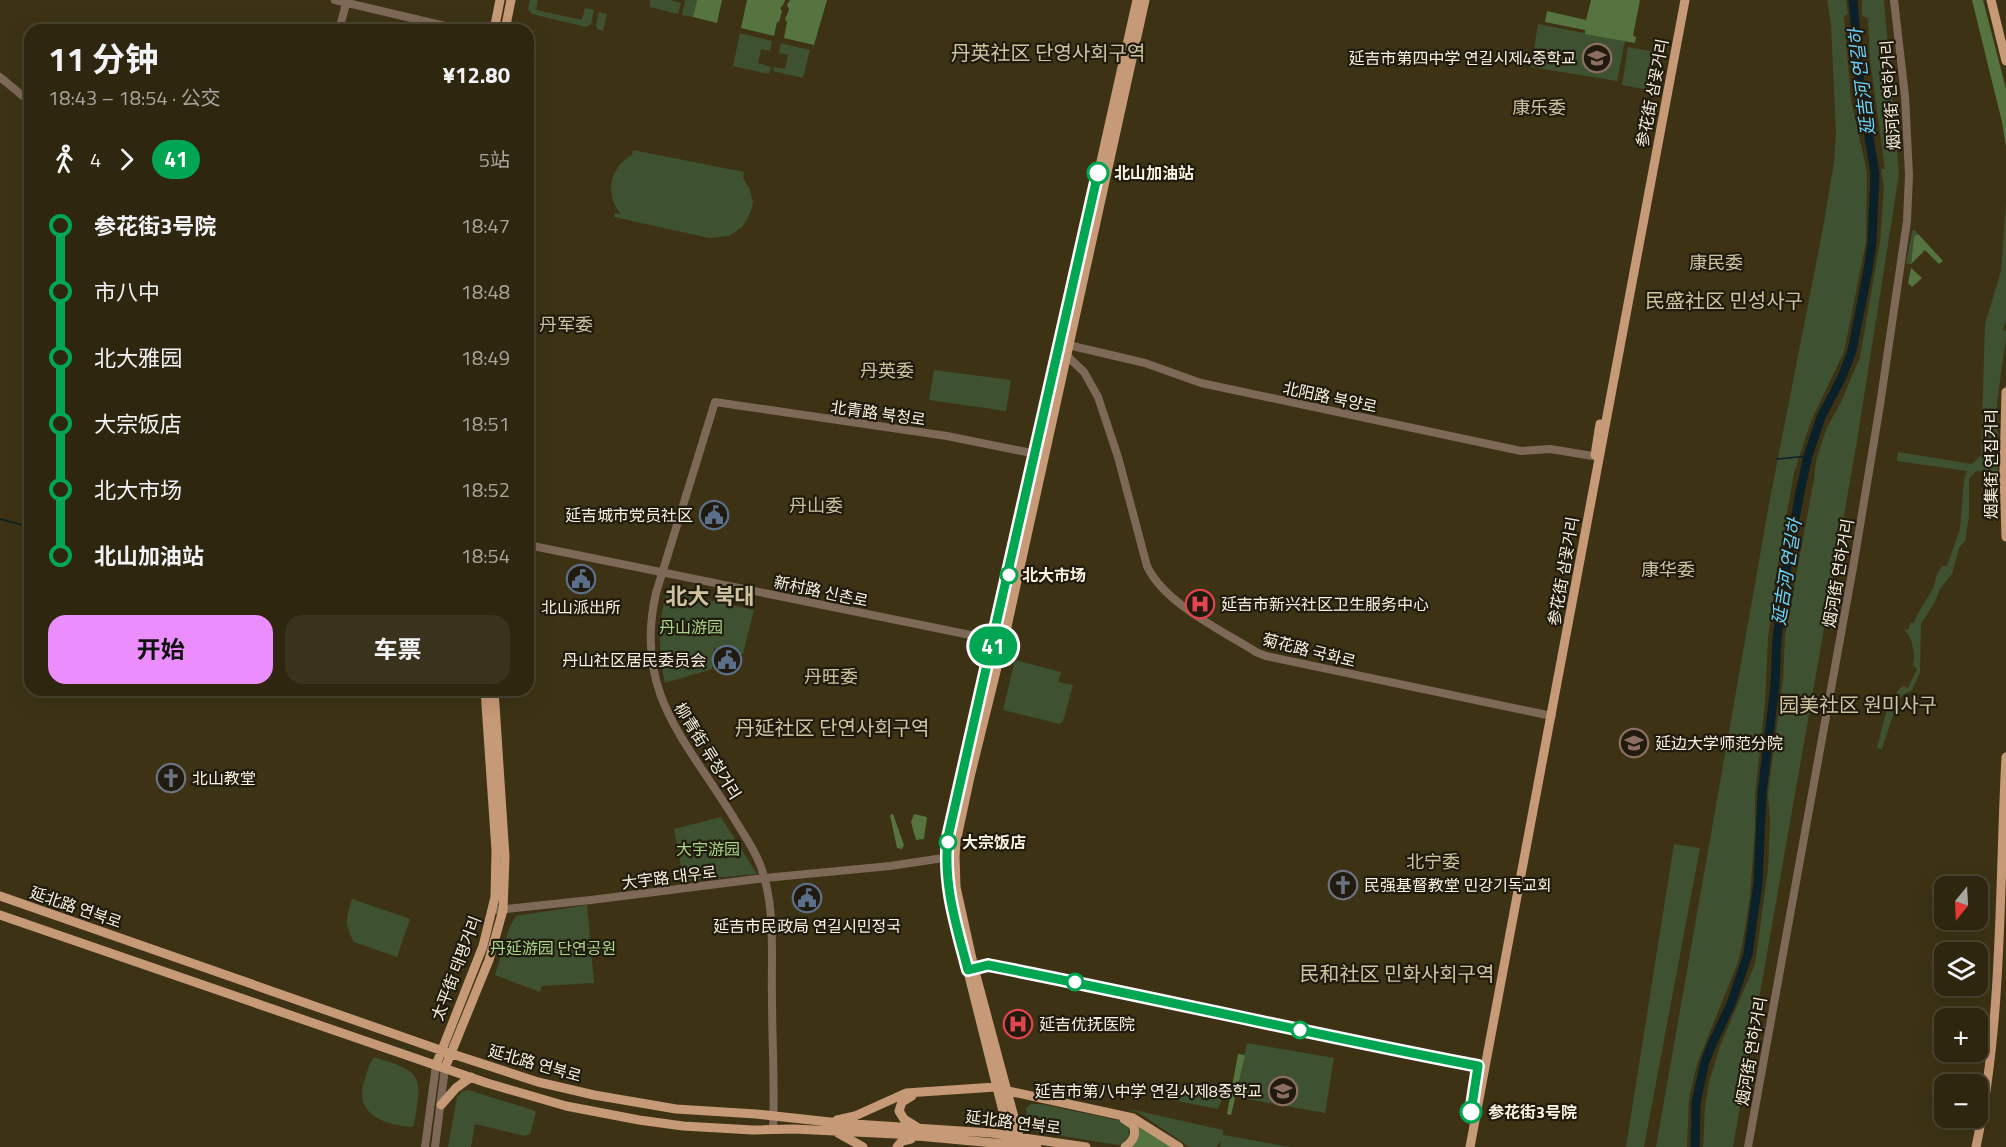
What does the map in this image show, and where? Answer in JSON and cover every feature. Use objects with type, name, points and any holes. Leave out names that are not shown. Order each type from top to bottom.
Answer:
[{"type":"main road","points":[[495,24],[500,0]]},
{"type":"main road","points":[[506,24],[511,0]]},
{"type":"main road","points":[[999,641],[1036,454],[1065,350],[1137,0]]},
{"type":"main road","points":[[1012,1147],[971,969],[950,857],[965,800],[1145,0]]},
{"type":"main road","name":"参花街 삼꽃거리","points":[[1466,1147],[1549,715],[1680,0]]},
{"type":"main road","name":"参花街 삼꽃거리","points":[[1597,457],[1603,445],[1685,0]]},
{"type":"main road","points":[[1991,0],[2006,61]]},
{"type":"main road","name":"烟集街 연집거리","points":[[2006,392],[2004,471],[2006,537]]},
{"type":"main road","name":"太平街 태평거리","points":[[441,1066],[441,1050],[498,910],[485,696]]},
{"type":"main road","name":"太平街 태평거리","points":[[441,1066],[451,1053],[489,960],[506,857],[494,696]]},
{"type":"main road","points":[[1976,1147],[1988,1079],[1995,990],[2006,757]]},
{"type":"main road","name":"延北路 연북로","points":[[0,896],[538,1082],[611,1099],[676,1109],[773,1116],[832,1126]]},
{"type":"main road","name":"延北路 연북로","points":[[0,915],[471,1077],[566,1106],[639,1120],[721,1129],[773,1129],[832,1126],[840,1123],[922,1133],[1063,1143],[1086,1147]]},
{"type":"main road","points":[[971,969],[1022,1147]]},
{"type":"main road","name":"参花街 삼꽃거리","points":[[1470,1147],[1481,1067]]},
{"type":"main road","points":[[441,1105],[456,1088],[471,1077]]},
{"type":"main road","points":[[900,1144],[922,1133],[908,1123],[899,1111],[907,1097],[997,1088]]},
{"type":"main road","points":[[832,1126],[906,1094],[997,1088]]},
{"type":"main road","points":[[1008,1092],[1119,1117],[1130,1122],[1135,1129],[1134,1138],[1127,1146]]},
{"type":"main road","points":[[1008,1092],[1133,1118],[1179,1147]]},
{"type":"main road","points":[[832,1126],[864,1147]]},
{"type":"main road","name":"延北路 연북로","points":[[965,1135],[1037,1147]]},
{"type":"street","points":[[335,0],[437,24]]},
{"type":"street","name":"烟河街 연하거리","points":[[1748,1147],[1854,562],[1907,221],[1909,175],[1905,96],[1894,0]]},
{"type":"street","points":[[341,24],[347,2]]},
{"type":"street","points":[[0,77],[24,97]]},
{"type":"street","name":"北阳路 북양로","points":[[1065,350],[1145,363],[1191,380],[1521,451],[1550,449],[1597,457]]},
{"type":"street","name":"菊花路 국화로","points":[[1065,350],[1084,372],[1098,397],[1118,457],[1147,566],[1152,578],[1171,598],[1266,656],[1549,715]]},
{"type":"street","name":"北青路 북청로","points":[[715,402],[947,436],[1036,454]]},
{"type":"street","name":"柳青街 류청거리","points":[[715,402],[653,604],[650,629],[652,668],[661,698],[675,729],[755,853],[765,878],[771,922],[773,1129]]},
{"type":"street","name":"新村路 신촌로","points":[[534,545],[999,641]]},
{"type":"street","name":"大宇路 대우로","points":[[498,910],[765,878],[890,866],[950,857]]},
{"type":"street","points":[[971,969],[988,965],[1011,969],[1481,1067]]},
{"type":"street","name":"太平街 태평거리","points":[[435,1147],[441,1105],[441,1066]]},
{"type":"street","name":"太平街 태평거리","points":[[425,1147],[441,1066]]},
{"type":"green space","points":[[530,0],[538,0],[536,10],[582,20],[585,8],[594,10],[591,24],[586,27],[532,14],[528,9]]},
{"type":"green space","points":[[650,0],[670,0],[681,3],[678,14],[650,7]]},
{"type":"green space","points":[[685,0],[697,0],[693,17],[682,15]]},
{"type":"green space","points":[[697,0],[722,0],[717,23],[693,17]]},
{"type":"green space","points":[[747,0],[785,0],[780,8],[782,11],[774,36],[741,28]]},
{"type":"green space","points":[[790,0],[827,0],[814,45],[784,38],[787,22],[785,19],[789,10],[787,5]]},
{"type":"green space","points":[[1591,0],[1640,0],[1633,36],[1636,37],[1635,43],[1585,34],[1585,30],[1545,22],[1547,11],[1586,20]]},
{"type":"green space","points":[[1827,0],[1846,0],[1848,14],[1844,16],[1851,100],[1867,172],[1866,242],[1844,352],[1811,421],[1794,473],[1768,638],[1765,703],[1755,795],[1750,897],[1742,946],[1737,965],[1697,1064],[1689,1099],[1687,1147],[1656,1147],[1769,504],[1834,162],[1836,133],[1831,25]]},
{"type":"green space","points":[[1862,0],[1884,0],[1899,174],[1857,441],[1733,1147],[1703,1147],[1709,1082],[1720,1046],[1755,964],[1768,869],[1770,822],[1768,793],[1783,679],[1785,636],[1816,461],[1827,427],[1841,402],[1860,357],[1880,242],[1884,187],[1881,169],[1885,169],[1870,60],[1868,18],[1862,16]]},
{"type":"green space","points":[[1972,0],[1983,0],[2006,89],[2006,147],[2002,122]]},
{"type":"green space","points":[[599,12],[607,14],[603,31],[597,29],[596,25]]},
{"type":"green space","points":[[1538,24],[1625,41],[1617,81],[1531,67]]},
{"type":"green space","points":[[740,33],[772,41],[770,51],[761,49],[758,63],[771,67],[769,74],[733,66]]},
{"type":"green space","points":[[781,43],[810,50],[803,78],[773,71],[774,67],[785,69],[788,55],[779,53]]},
{"type":"green space","points":[[1628,47],[1655,52],[1649,90],[1622,85]]},
{"type":"green space","points":[[633,150],[744,172],[743,178],[753,201],[747,220],[742,227],[729,236],[709,238],[614,217],[615,213],[621,214],[612,198],[614,173],[632,155]]},
{"type":"green space","points":[[2006,204],[2006,320],[2003,330],[2006,331],[2006,338],[1997,402],[1998,473],[1976,471],[1969,479],[1969,517],[1965,541],[1959,548],[1952,574],[1940,589],[1935,602],[1921,624],[1920,672],[1912,690],[1903,695],[1897,703],[1882,749],[1877,748],[1886,714],[1893,699],[1903,686],[1908,688],[1917,669],[1913,665],[1911,640],[1903,629],[1908,630],[1910,623],[1914,623],[1933,588],[1939,571],[1943,566],[1947,566],[1960,529],[1964,479],[1967,471],[1897,461],[1898,452],[1972,464],[1981,455],[1985,324],[2001,271]]},
{"type":"green space","points":[[1915,230],[1919,235],[1914,238],[1911,264],[1906,264],[1912,231]]},
{"type":"green space","points":[[1916,235],[1919,235],[1943,261],[1939,264],[1925,250],[1911,264]]},
{"type":"green space","points":[[1911,268],[1922,278],[1912,287],[1908,283]]},
{"type":"green space","points":[[934,370],[1011,380],[1006,411],[929,400]]},
{"type":"green space","name":"丹山游园","points":[[667,591],[754,610],[743,654],[714,648],[712,669],[665,683],[660,637]]},
{"type":"green space","points":[[1015,660],[1061,672],[1058,682],[1073,685],[1063,721],[1060,724],[1003,710]]},
{"type":"green space","points":[[893,814],[904,845],[902,849],[897,848],[890,815]]},
{"type":"green space","points":[[914,814],[927,817],[924,839],[916,840],[911,822]]},
{"type":"green space","name":"大宇游园","points":[[721,817],[757,874],[684,881],[674,829]]},
{"type":"green space","points":[[1674,844],[1700,848],[1644,1147],[1626,1147]]},
{"type":"green space","points":[[352,899],[410,919],[397,957],[354,942],[347,921]]},
{"type":"green space","name":"丹延游园 단연공원","points":[[587,905],[594,983],[542,986],[540,992],[495,975],[510,926],[516,916]]},
{"type":"green space","points":[[1247,1043],[1334,1058],[1325,1113],[1235,1097]]},
{"type":"green space","points":[[1238,1054],[1245,1055],[1231,1115],[1227,1114]]},
{"type":"green space","points":[[374,1057],[402,1067],[416,1078],[418,1096],[412,1127],[381,1120],[367,1109],[362,1091],[368,1068]]},
{"type":"green space","points":[[1169,1087],[1222,1099],[1218,1109],[1167,1099]]},
{"type":"green space","points":[[468,1090],[536,1112],[530,1134],[525,1136],[475,1124],[471,1147],[448,1147],[457,1097],[463,1091]]},
{"type":"green space","points":[[1031,1104],[1041,1104],[1121,1121],[1128,1126],[1129,1136],[1118,1145],[1037,1132],[1028,1128],[1026,1108]]},
{"type":"green space","points":[[1129,1109],[1223,1130],[1223,1135],[1290,1147],[1220,1147],[1221,1141],[1216,1147],[1189,1147],[1141,1114]]},
{"type":"green space","points":[[1139,1125],[1171,1147],[1132,1147]]},
{"type":"waterway","name":"延吉河 연길하","points":[[1695,1147],[1696,1103],[1705,1062],[1731,1004],[1748,954],[1758,883],[1762,793],[1775,685],[1777,637],[1800,492],[1808,456],[1821,417],[1842,377],[1852,351],[1872,243],[1875,173],[1860,84],[1853,0]]},
{"type":"waterway","points":[[1777,459],[1808,456]]},
{"type":"waterway","points":[[0,519],[24,525]]},
{"type":"bus line","name":"41","points":[[1098,173],[948,837],[947,886],[968,970],[988,965],[1478,1066],[1471,1112]]},
{"type":"place","name":"延吉市第四中学 연길시제4중학교","points":[[1597,58]]},
{"type":"place","name":"北山加油站","points":[[1098,173]]},
{"type":"place","name":"延吉城市党员社区","points":[[714,515]]},
{"type":"place","name":"北大市场","points":[[1009,575]]},
{"type":"place","name":"北山派出所","points":[[581,579]]},
{"type":"place","name":"延吉市新兴社区卫生服务中心","points":[[1200,604]]},
{"type":"place","name":"丹山社区居民委员会","points":[[727,660]]},
{"type":"place","name":"延边大学师范分院","points":[[1634,743]]},
{"type":"place","name":"北山教堂","points":[[171,778]]},
{"type":"place","name":"大宗饭店","points":[[948,842]]},
{"type":"place","name":"民强基督教堂 민강기독교회","points":[[1343,885]]},
{"type":"place","name":"延吉市民政局 연길시민정국","points":[[807,898]]},
{"type":"place","name":"延吉优抚医院","points":[[1018,1024]]},
{"type":"place","name":"延吉市第八中学 연길시제8중학교","points":[[1283,1091]]},
{"type":"place","name":"参花街3号院","points":[[1471,1112]]},
{"type":"district","name":"丹英社区 단영사회구역","points":[[1048,53]]},
{"type":"district","name":"康乐委","points":[[1539,108]]},
{"type":"district","name":"康民委","points":[[1716,263]]},
{"type":"district","name":"民盛社区 민성사구","points":[[1724,301]]},
{"type":"district","name":"丹军委","points":[[566,325]]},
{"type":"district","name":"丹英委","points":[[887,371]]},
{"type":"district","name":"丹山委","points":[[816,506]]},
{"type":"district","name":"康华委","points":[[1668,570]]},
{"type":"district","name":"北大 북대","points":[[710,596]]},
{"type":"district","name":"丹旺委","points":[[831,677]]},
{"type":"district","name":"园美社区 원미사구","points":[[1858,705]]},
{"type":"district","name":"丹延社区 단연사회구역","points":[[832,728]]},
{"type":"district","name":"北宁委","points":[[1433,862]]},
{"type":"district","name":"民和社区 민화사회구역","points":[[1397,974]]}]
